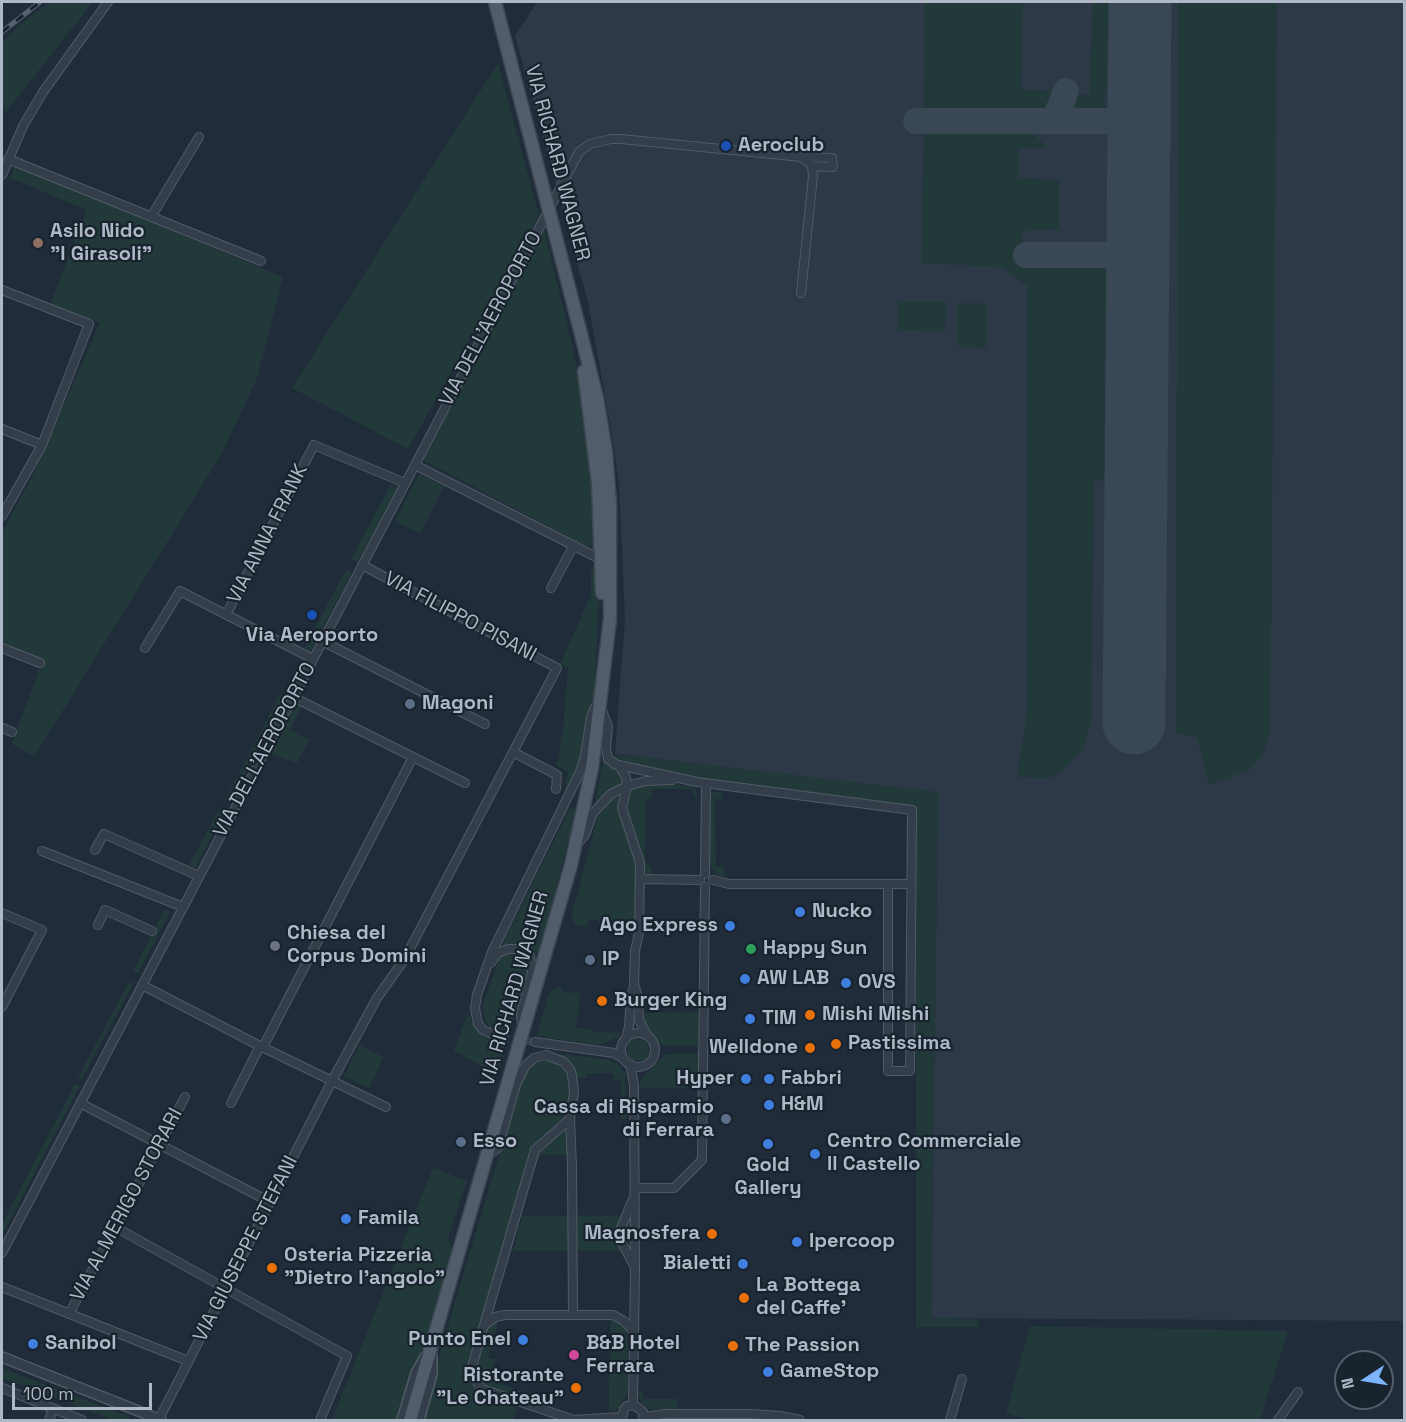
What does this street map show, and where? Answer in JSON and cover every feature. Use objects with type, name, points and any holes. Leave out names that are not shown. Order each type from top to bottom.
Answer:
[{"type":"main road","name":"VIA RICHARD WAGNER","points":[[410,1420],[575,847],[592,768],[610,600],[608,474],[597,398],[495,2]]},
{"type":"main road","name":"VIA RICHARD WAGNER","points":[[581,334],[597,464],[603,616],[606,638]]},
{"type":"street","points":[[2,176],[23,126],[44,92],[108,2]]},
{"type":"street","points":[[151,217],[199,137]]},
{"type":"street","name":"VIA DELL'AEROPORTO","points":[[2,1253],[570,168],[584,147],[600,141],[621,139],[832,158],[832,167],[812,166]]},
{"type":"street","points":[[801,293],[813,176],[812,166],[802,157]]},
{"type":"street","points":[[8,159],[261,261]]},
{"type":"street","points":[[2,290],[89,324],[42,445],[2,516]]},
{"type":"street","points":[[2,429],[42,445]]},
{"type":"street","name":"VIA ANNA FRANK","points":[[226,615],[314,445],[405,483]]},
{"type":"street","points":[[415,465],[602,560]]},
{"type":"street","points":[[552,588],[574,545]]},
{"type":"street","name":"VIA FILIPPO PISANI","points":[[362,565],[557,668]]},
{"type":"street","points":[[145,648],[180,591],[313,659]]},
{"type":"street","points":[[322,641],[485,724]]},
{"type":"street","points":[[2,648],[40,663]]},
{"type":"street","name":"VIA GIUSEPPE STEFANI","points":[[160,1420],[333,1079],[377,998],[404,960],[557,668]]},
{"type":"street","points":[[293,697],[465,783]]},
{"type":"street","points":[[600,698],[608,726],[606,754],[608,759],[624,772],[627,786],[622,808],[640,863],[639,926],[635,951],[634,986],[629,1026],[622,1050],[634,1085],[633,1405]]},
{"type":"street","points":[[501,1038],[483,1030],[478,1024],[477,994],[492,952],[580,772],[591,717],[600,698]]},
{"type":"street","points":[[2,728],[12,732]]},
{"type":"street","points":[[513,752],[557,775],[556,789]]},
{"type":"street","points":[[231,1103],[413,757]]},
{"type":"street","points":[[614,764],[701,782],[912,810],[910,1071],[888,1071],[888,884]]},
{"type":"street","points":[[575,847],[585,835],[593,813],[611,794],[627,786],[646,781],[701,782]]},
{"type":"street","points":[[701,782],[702,877],[700,884],[705,887]]},
{"type":"street","points":[[95,850],[104,834],[199,876]]},
{"type":"street","points":[[42,851],[183,907]]},
{"type":"street","points":[[640,879],[711,876],[712,880],[729,884],[911,884]]},
{"type":"street","points":[[705,887],[710,885],[712,880]]},
{"type":"street","points":[[635,1188],[674,1188],[702,1160],[705,887]]},
{"type":"street","points":[[98,925],[105,910],[152,931]]},
{"type":"street","points":[[2,914],[42,930],[2,1007]]},
{"type":"street","points":[[484,974],[494,957],[503,950],[518,948],[527,952],[532,967],[521,1014],[523,1030]]},
{"type":"street","points":[[142,986],[386,1107]]},
{"type":"street","points":[[634,986],[638,998],[639,1020],[655,1049],[651,1060],[637,1077],[634,1085]]},
{"type":"street","points":[[598,1051],[611,1049],[635,1034],[648,1036]]},
{"type":"street","points":[[535,1042],[614,1053],[637,1067],[646,1065]]},
{"type":"street","points":[[486,1157],[498,1148],[521,1071],[534,1058],[546,1055],[564,1062],[568,1066],[574,1092],[570,1119],[573,1315]]},
{"type":"street","name":"VIA ALMERIGO STORARI","points":[[69,1314],[185,1097]]},
{"type":"street","points":[[80,1103],[270,1202]]},
{"type":"street","points":[[570,1119],[535,1150],[472,1367],[476,1382],[482,1389],[574,1420],[622,1419],[624,1409],[633,1405],[641,1408],[643,1419],[665,1414],[751,1414],[800,1420]]},
{"type":"street","points":[[635,1188],[631,1207],[621,1224],[619,1233],[635,1269]]},
{"type":"street","points":[[115,1227],[347,1356],[320,1420]]},
{"type":"street","points":[[2,1287],[188,1361]]},
{"type":"street","points":[[483,1329],[490,1320],[505,1315],[613,1315],[624,1320],[634,1333]]},
{"type":"street","points":[[419,1420],[432,1374],[432,1345]]},
{"type":"street","name":"VIA RICHARD WAGNER","points":[[402,1420],[416,1373],[432,1345]]},
{"type":"street","points":[[2,1356],[145,1417],[160,1420]]},
{"type":"street","points":[[950,1420],[962,1379]]},
{"type":"street","points":[[2,1388],[82,1420]]},
{"type":"street","points":[[1278,1420],[1298,1392]]},
{"type":"street","points":[[49,1420],[53,1409]]},
{"type":"shaded area","points":[[537,2],[1404,2],[1404,1321],[931,1318],[938,793],[615,754],[625,618],[619,483],[588,302],[515,36]]},
{"type":"green space","points":[[50,2],[93,2],[6,112],[2,108],[2,42]]},
{"type":"green space","points":[[925,2],[1023,2],[1021,90],[1055,91],[1046,112],[924,109]]},
{"type":"green space","points":[[1093,2],[1110,2],[1105,109],[1070,107],[1071,94],[1089,95]]},
{"type":"green space","points":[[1178,2],[1277,2],[1270,733],[1262,756],[1249,770],[1209,785],[1197,738],[1176,733]]},
{"type":"green space","points":[[498,63],[539,216],[408,449],[292,388]]},
{"type":"green space","points":[[924,133],[1034,134],[1048,148],[1019,148],[1018,178],[1059,180],[1059,229],[1022,231],[1022,264],[1109,264],[1106,481],[1094,480],[1091,720],[1083,749],[1063,771],[1051,778],[1017,777],[1027,711],[1027,286],[1001,267],[921,263]]},
{"type":"green space","points":[[15,166],[283,277],[256,381],[221,455],[34,757],[12,744],[43,659],[2,643],[2,532],[32,477],[100,323],[50,305],[87,210],[10,178]]},
{"type":"green space","points":[[544,229],[572,344],[592,452],[597,543],[593,546],[586,546],[423,460]]},
{"type":"green space","points":[[898,302],[946,302],[945,331],[898,330]]},
{"type":"green space","points":[[958,303],[986,303],[986,348],[958,347]]},
{"type":"green space","points":[[419,474],[444,486],[420,534],[395,521]]},
{"type":"green space","points":[[391,484],[397,488],[358,562],[351,559]]},
{"type":"green space","points":[[594,567],[598,568],[600,575],[594,698],[589,709],[580,768],[567,795],[564,793],[568,772],[557,765],[563,731],[568,668],[560,664],[591,595],[591,570]]},
{"type":"green space","points":[[346,569],[352,572],[310,652],[304,649]]},
{"type":"green space","points":[[281,693],[286,696],[230,802],[225,800]]},
{"type":"green space","points":[[296,703],[302,706],[290,730],[309,740],[297,763],[271,754]]},
{"type":"green space","points":[[615,754],[938,792],[931,1318],[979,1319],[978,1327],[916,1327],[916,806],[704,779],[627,765],[614,758]]},
{"type":"green space","points":[[604,757],[608,765],[619,772],[622,782],[595,804]]},
{"type":"green space","points":[[644,784],[693,786],[696,789],[697,799],[693,795],[693,789],[653,789],[653,796],[646,800],[645,860],[646,864],[651,867],[651,875],[643,872],[625,811],[629,789]]},
{"type":"green space","points":[[713,792],[722,792],[722,799],[715,799],[716,867],[724,867],[724,874],[727,878],[716,875],[708,861],[709,795]]},
{"type":"green space","points":[[621,795],[636,860],[636,920],[633,927],[629,928],[601,926],[598,920],[589,920],[586,926],[577,926],[571,916],[598,817],[612,800]]},
{"type":"green space","points":[[220,808],[225,811],[195,868],[189,865]]},
{"type":"green space","points":[[570,808],[574,808],[576,812],[539,953],[533,954],[528,948],[517,944],[508,944],[500,949]]},
{"type":"green space","points":[[165,909],[170,912],[138,973],[133,971]]},
{"type":"green space","points":[[508,952],[522,954],[529,964],[510,1031],[490,1028],[482,1007],[499,960],[503,954]]},
{"type":"green space","points":[[129,982],[133,984],[82,1079],[78,1077]]},
{"type":"green space","points":[[561,986],[563,992],[580,993],[576,1028],[589,1029],[593,1032],[621,1033],[618,1037],[599,1045],[537,1036],[548,995]]},
{"type":"green space","points":[[468,1012],[473,1026],[479,1033],[505,1046],[498,1074],[454,1051]]},
{"type":"green space","points":[[698,1012],[698,1046],[664,1046],[652,1036],[642,1022],[642,1013]]},
{"type":"green space","points":[[638,1039],[646,1042],[649,1050],[646,1058],[638,1061],[630,1058],[627,1050],[630,1042]]},
{"type":"green space","points":[[359,1045],[384,1057],[369,1088],[344,1076]]},
{"type":"green space","points":[[554,1053],[609,1060],[619,1065],[625,1073],[627,1119],[621,1119],[621,1080],[614,1080],[614,1073],[586,1074],[586,1078],[577,1078],[574,1068],[568,1061]]},
{"type":"green space","points":[[670,1054],[699,1054],[699,1072],[687,1072],[687,1088],[639,1088],[641,1080],[660,1059]]},
{"type":"green space","points":[[547,1060],[562,1063],[567,1071],[571,1101],[567,1116],[534,1147],[531,1153],[468,1369],[471,1382],[477,1390],[517,1408],[513,1420],[424,1420],[442,1345],[523,1076],[533,1064]]},
{"type":"green space","points":[[75,1084],[80,1086],[2,1235],[2,1224]]},
{"type":"green space","points":[[567,1126],[567,1155],[538,1155]]},
{"type":"green space","points":[[433,1168],[467,1181],[448,1239],[452,1249],[430,1331],[399,1420],[332,1420]]},
{"type":"green space","points":[[522,1216],[568,1216],[569,1250],[513,1251]]},
{"type":"green space","points":[[576,1216],[620,1216],[616,1229],[617,1241],[622,1251],[576,1250]]},
{"type":"green space","points":[[499,1319],[488,1358],[496,1359],[488,1379],[521,1391],[519,1399],[485,1385],[476,1370],[485,1334],[490,1326]]},
{"type":"green space","points":[[610,1320],[623,1324],[627,1330],[629,1391],[618,1410],[609,1410]]},
{"type":"green space","points":[[1030,1326],[1288,1331],[1260,1420],[1030,1420],[1006,1413]]},
{"type":"green space","points":[[2,1368],[128,1416],[132,1420],[113,1420],[2,1378]]},
{"type":"green space","points":[[638,1392],[643,1392],[643,1399],[677,1399],[677,1409],[649,1409],[642,1404]]},
{"type":"taxiway","points":[[1054,121],[1066,91]]},
{"type":"taxiway","points":[[916,121],[1139,121]]},
{"type":"taxiway","points":[[1026,255],[1138,255]]},
{"type":"runway","points":[[1134,723],[1140,2]]},
{"type":"tunnel","points":[[501,1038],[535,1042]]},
{"type":"railway","points":[[2,32],[40,2]]},
{"type":"place","name":"Aeroclub","points":[[726,146]]},
{"type":"place","name":"Asilo Nido \"I Girasoli\"","points":[[38,243]]},
{"type":"place","name":"Via Aeroporto","points":[[312,615]]},
{"type":"place","name":"Magoni","points":[[410,704]]},
{"type":"place","name":"Nucko","points":[[800,912]]},
{"type":"place","name":"Ago Express","points":[[730,926]]},
{"type":"place","name":"Chiesa del Corpus Domini","points":[[275,946]]},
{"type":"place","name":"Happy Sun","points":[[751,949]]},
{"type":"place","name":"IP","points":[[590,960]]},
{"type":"place","name":"AW LAB","points":[[745,979]]},
{"type":"place","name":"OVS","points":[[846,983]]},
{"type":"place","name":"Burger King","points":[[602,1001]]},
{"type":"place","name":"Mishi Mishi","points":[[810,1015]]},
{"type":"place","name":"TIM","points":[[750,1019]]},
{"type":"place","name":"Pastissima","points":[[836,1044]]},
{"type":"place","name":"Welldone","points":[[810,1048]]},
{"type":"place","name":"Hyper","points":[[746,1079]]},
{"type":"place","name":"Fabbri","points":[[769,1079]]},
{"type":"place","name":"H&M","points":[[769,1105]]},
{"type":"place","name":"Cassa di Risparmio di Ferrara","points":[[726,1119]]},
{"type":"place","name":"Esso","points":[[461,1142]]},
{"type":"place","name":"Gold Gallery","points":[[768,1144]]},
{"type":"place","name":"Centro Commerciale Il Castello","points":[[815,1154]]},
{"type":"place","name":"Famila","points":[[346,1219]]},
{"type":"place","name":"Magnosfera","points":[[712,1234]]},
{"type":"place","name":"Ipercoop","points":[[797,1242]]},
{"type":"place","name":"Bialetti","points":[[743,1264]]},
{"type":"place","name":"Osteria Pizzeria \"Dietro l'angolo\"","points":[[272,1268]]},
{"type":"place","name":"La Bottega del Caffe'","points":[[744,1298]]},
{"type":"place","name":"Punto Enel","points":[[523,1340]]},
{"type":"place","name":"Sanibol","points":[[33,1344]]},
{"type":"place","name":"The Passion","points":[[733,1346]]},
{"type":"place","name":"B&B Hotel Ferrara","points":[[574,1355]]},
{"type":"place","name":"GameStop","points":[[768,1372]]},
{"type":"place","name":"Ristorante \"Le Chateau\"","points":[[576,1388]]}]
